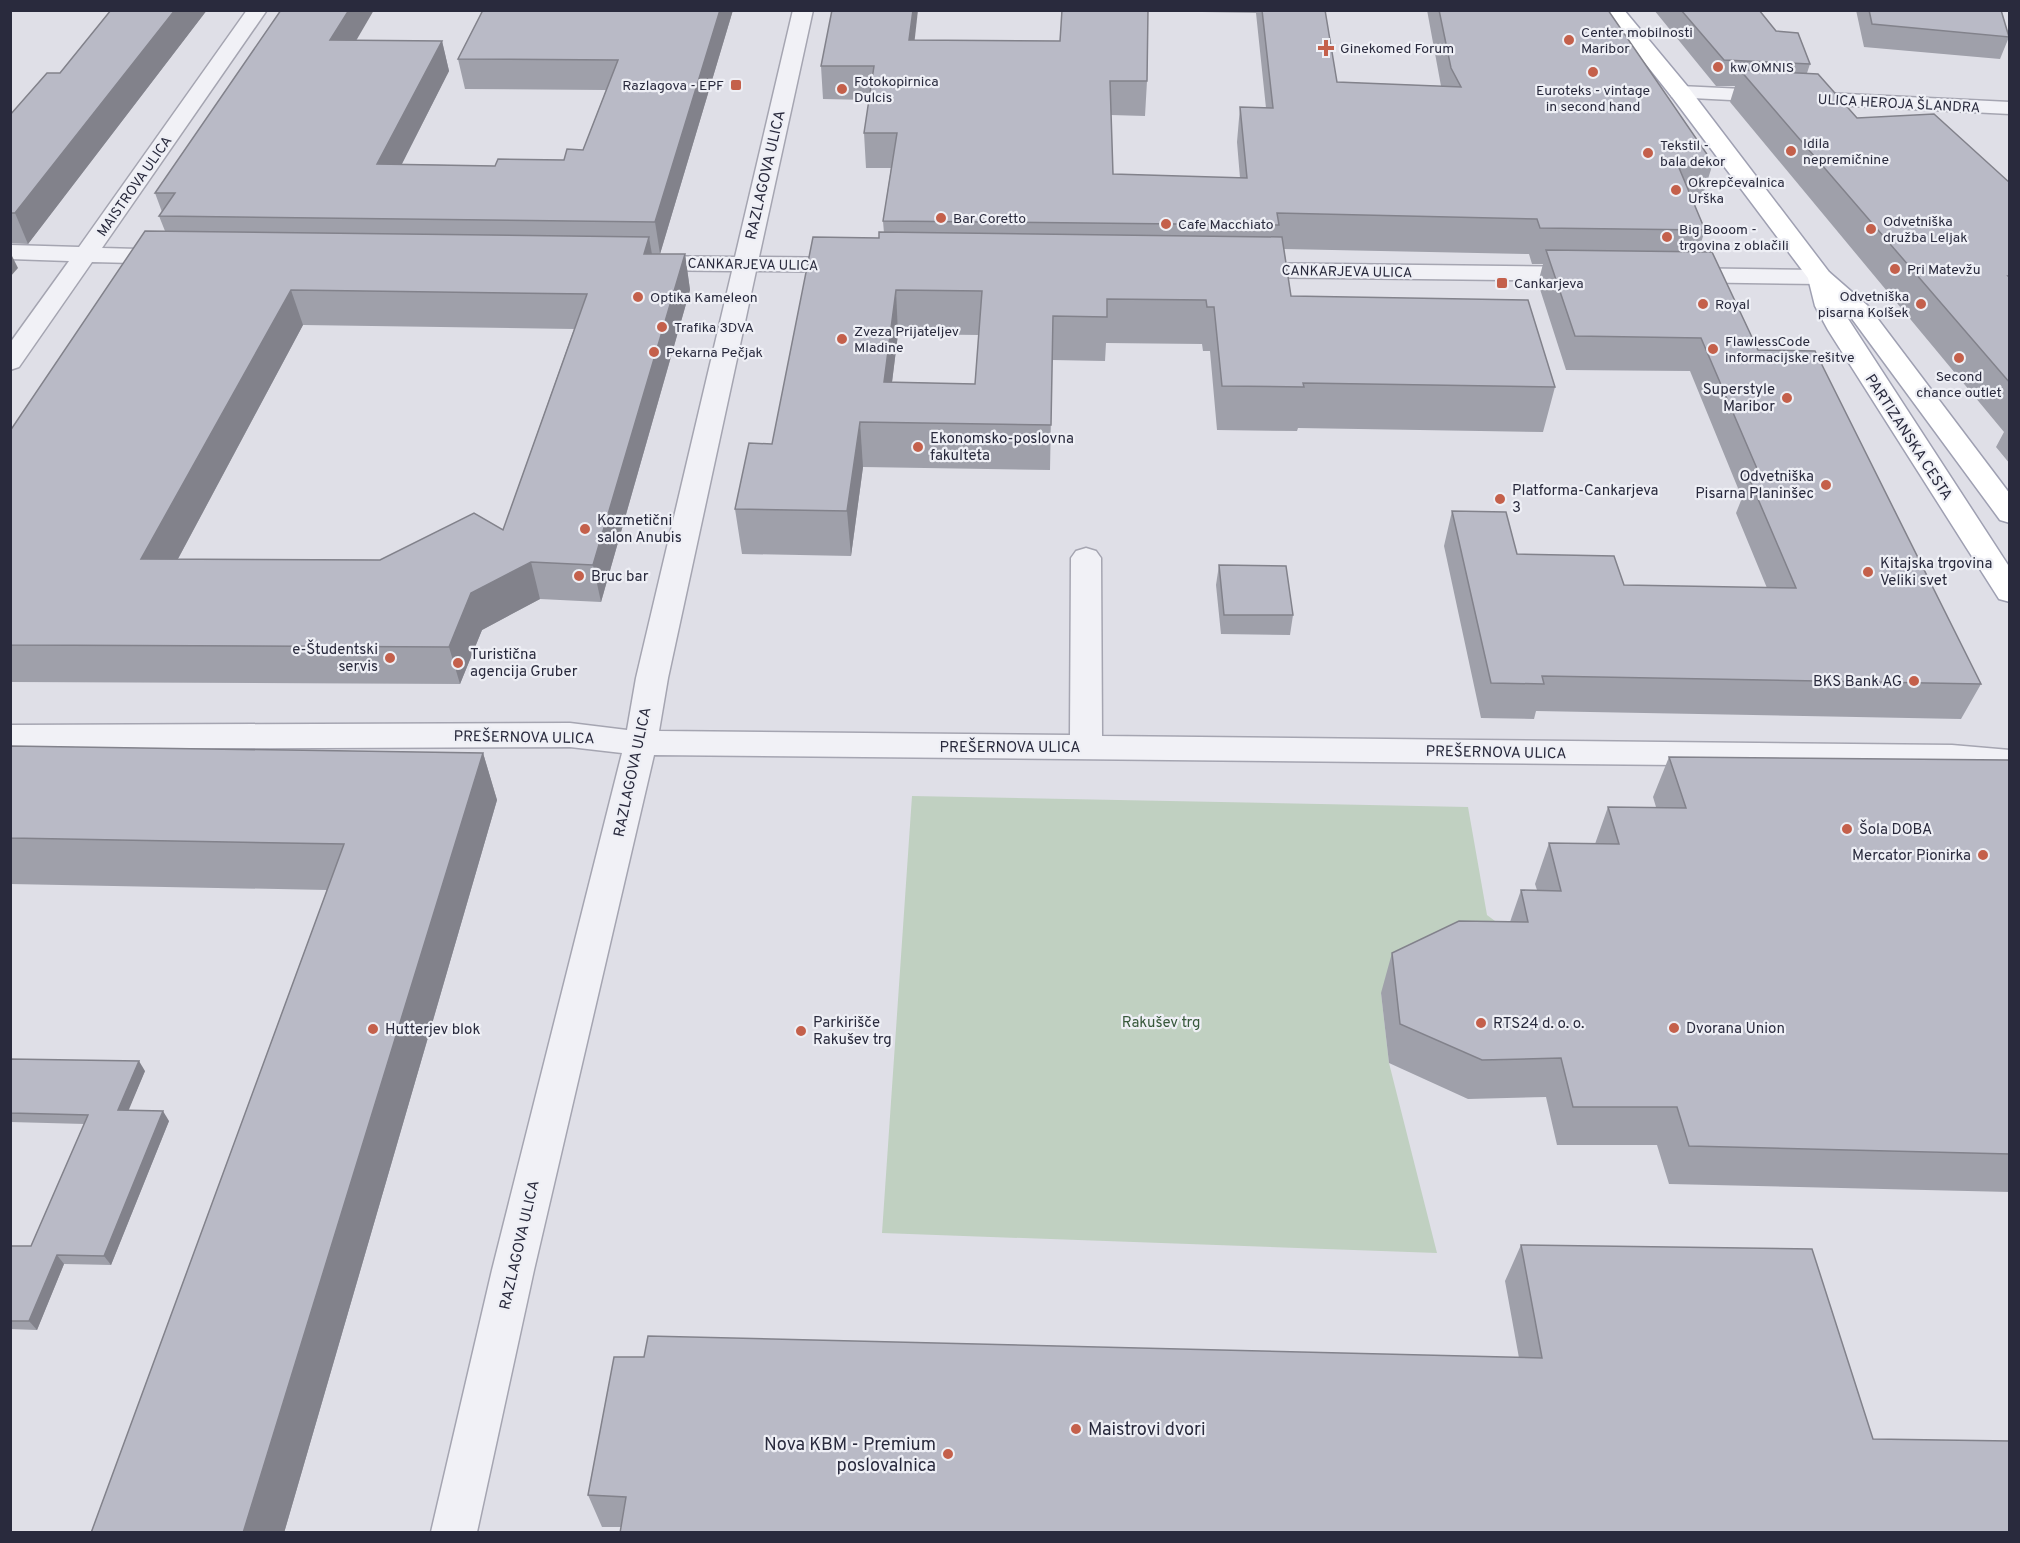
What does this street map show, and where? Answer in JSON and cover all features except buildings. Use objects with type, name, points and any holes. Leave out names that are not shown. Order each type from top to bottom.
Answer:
[{"type":"main road","name":"PARTIZANSKA CESTA","points":[[1613,10],[1680,92],[1820,277],[1858,311],[2010,514]]},
{"type":"main road","name":"PARTIZANSKA CESTA","points":[[1820,277],[1827,306],[1836,323],[2010,592]]},
{"type":"street","name":"MAISTROVA ULICA","points":[[10,362],[257,10]]},
{"type":"street","name":"RAZLAGOVA ULICA","points":[[454,1533],[513,1270],[641,743],[652,678],[803,10]]},
{"type":"street","name":"ULICA HEROJA ŠLANDRA","points":[[1680,92],[2010,108]]},
{"type":"street","points":[[10,252],[198,258]]},
{"type":"street","name":"CANKARJEVA ULICA","points":[[623,262],[873,265]]},
{"type":"street","name":"CANKARJEVA ULICA","points":[[1215,269],[1612,274]]},
{"type":"street","points":[[1659,275],[1820,277]]},
{"type":"street","points":[[1086,558],[1086,747]]},
{"type":"street","name":"PREŠERNOVA ULICA","points":[[10,736],[570,735],[641,743],[1872,755],[1953,757],[2001,780]]},
{"type":"green space","name":"Rakušev trg","points":[[912,796],[1468,807],[1487,915],[1507,930],[1381,993],[1389,1063],[1437,1253],[882,1233]]},
{"type":"place","name":"Center mobilnosti Maribor","points":[[1569,40]]},
{"type":"place","name":"Ginekomed Forum","points":[[1326,48]]},
{"type":"place","name":"kw OMNIS","points":[[1718,67]]},
{"type":"place","name":"Euroteks - vintage in second hand","points":[[1593,72]]},
{"type":"place","name":"Razlagova - EPF","points":[[736,85]]},
{"type":"place","name":"Fotokopirnica Dulcis","points":[[842,89]]},
{"type":"place","name":"Idila nepremičnine","points":[[1791,151]]},
{"type":"place","name":"Tekstil - bala dekor","points":[[1648,153]]},
{"type":"place","name":"Okrepčevalnica Urška","points":[[1676,190]]},
{"type":"place","name":"Bar Coretto","points":[[941,218]]},
{"type":"place","name":"Cafe Macchiato","points":[[1166,224]]},
{"type":"place","name":"Odvetniška družba Leljak","points":[[1871,229]]},
{"type":"place","name":"Big Booom - trgovina z oblačili","points":[[1667,237]]},
{"type":"place","name":"Pri Matevžu","points":[[1895,269]]},
{"type":"place","name":"Cankarjeva","points":[[1502,283]]},
{"type":"place","name":"Optika Kameleon","points":[[638,297]]},
{"type":"place","name":"Royal","points":[[1703,304]]},
{"type":"place","name":"Odvetniška pisarna Kolšek","points":[[1921,304]]},
{"type":"place","name":"Trafika 3DVA","points":[[662,327]]},
{"type":"place","name":"Zveza Prijateljev Mladine","points":[[842,339]]},
{"type":"place","name":"FlawlessCode informacijske rešitve","points":[[1713,349]]},
{"type":"place","name":"Pekarna Pečjak","points":[[654,352]]},
{"type":"place","name":"Second chance outlet","points":[[1959,358]]},
{"type":"place","name":"Superstyle Maribor","points":[[1787,398]]},
{"type":"place","name":"Ekonomsko-poslovna fakulteta","points":[[918,447]]},
{"type":"place","name":"Odvetniška Pisarna Planinšec","points":[[1826,485]]},
{"type":"place","name":"Platforma-Cankarjeva 3","points":[[1500,499]]},
{"type":"place","name":"Kozmetični salon Anubis","points":[[585,529]]},
{"type":"place","name":"Kitajska trgovina Veliki svet","points":[[1868,572]]},
{"type":"place","name":"Bruc bar","points":[[579,576]]},
{"type":"place","name":"e-Študentski servis","points":[[390,658]]},
{"type":"place","name":"Turistična agencija Gruber","points":[[458,663]]},
{"type":"place","name":"BKS Bank AG","points":[[1914,681]]},
{"type":"place","name":"Šola DOBA","points":[[1847,829]]},
{"type":"place","name":"Mercator Pionirka","points":[[1983,855]]},
{"type":"place","name":"RTS24 d. o. o.","points":[[1481,1023]]},
{"type":"place","name":"Dvorana Union","points":[[1674,1028]]},
{"type":"place","name":"Hutterjev blok","points":[[373,1029]]},
{"type":"place","name":"Parkirišče Rakušev trg","points":[[801,1031]]},
{"type":"place","name":"Maistrovi dvori","points":[[1076,1429]]},
{"type":"place","name":"Nova KBM - Premium poslovalnica","points":[[948,1454]]}]
